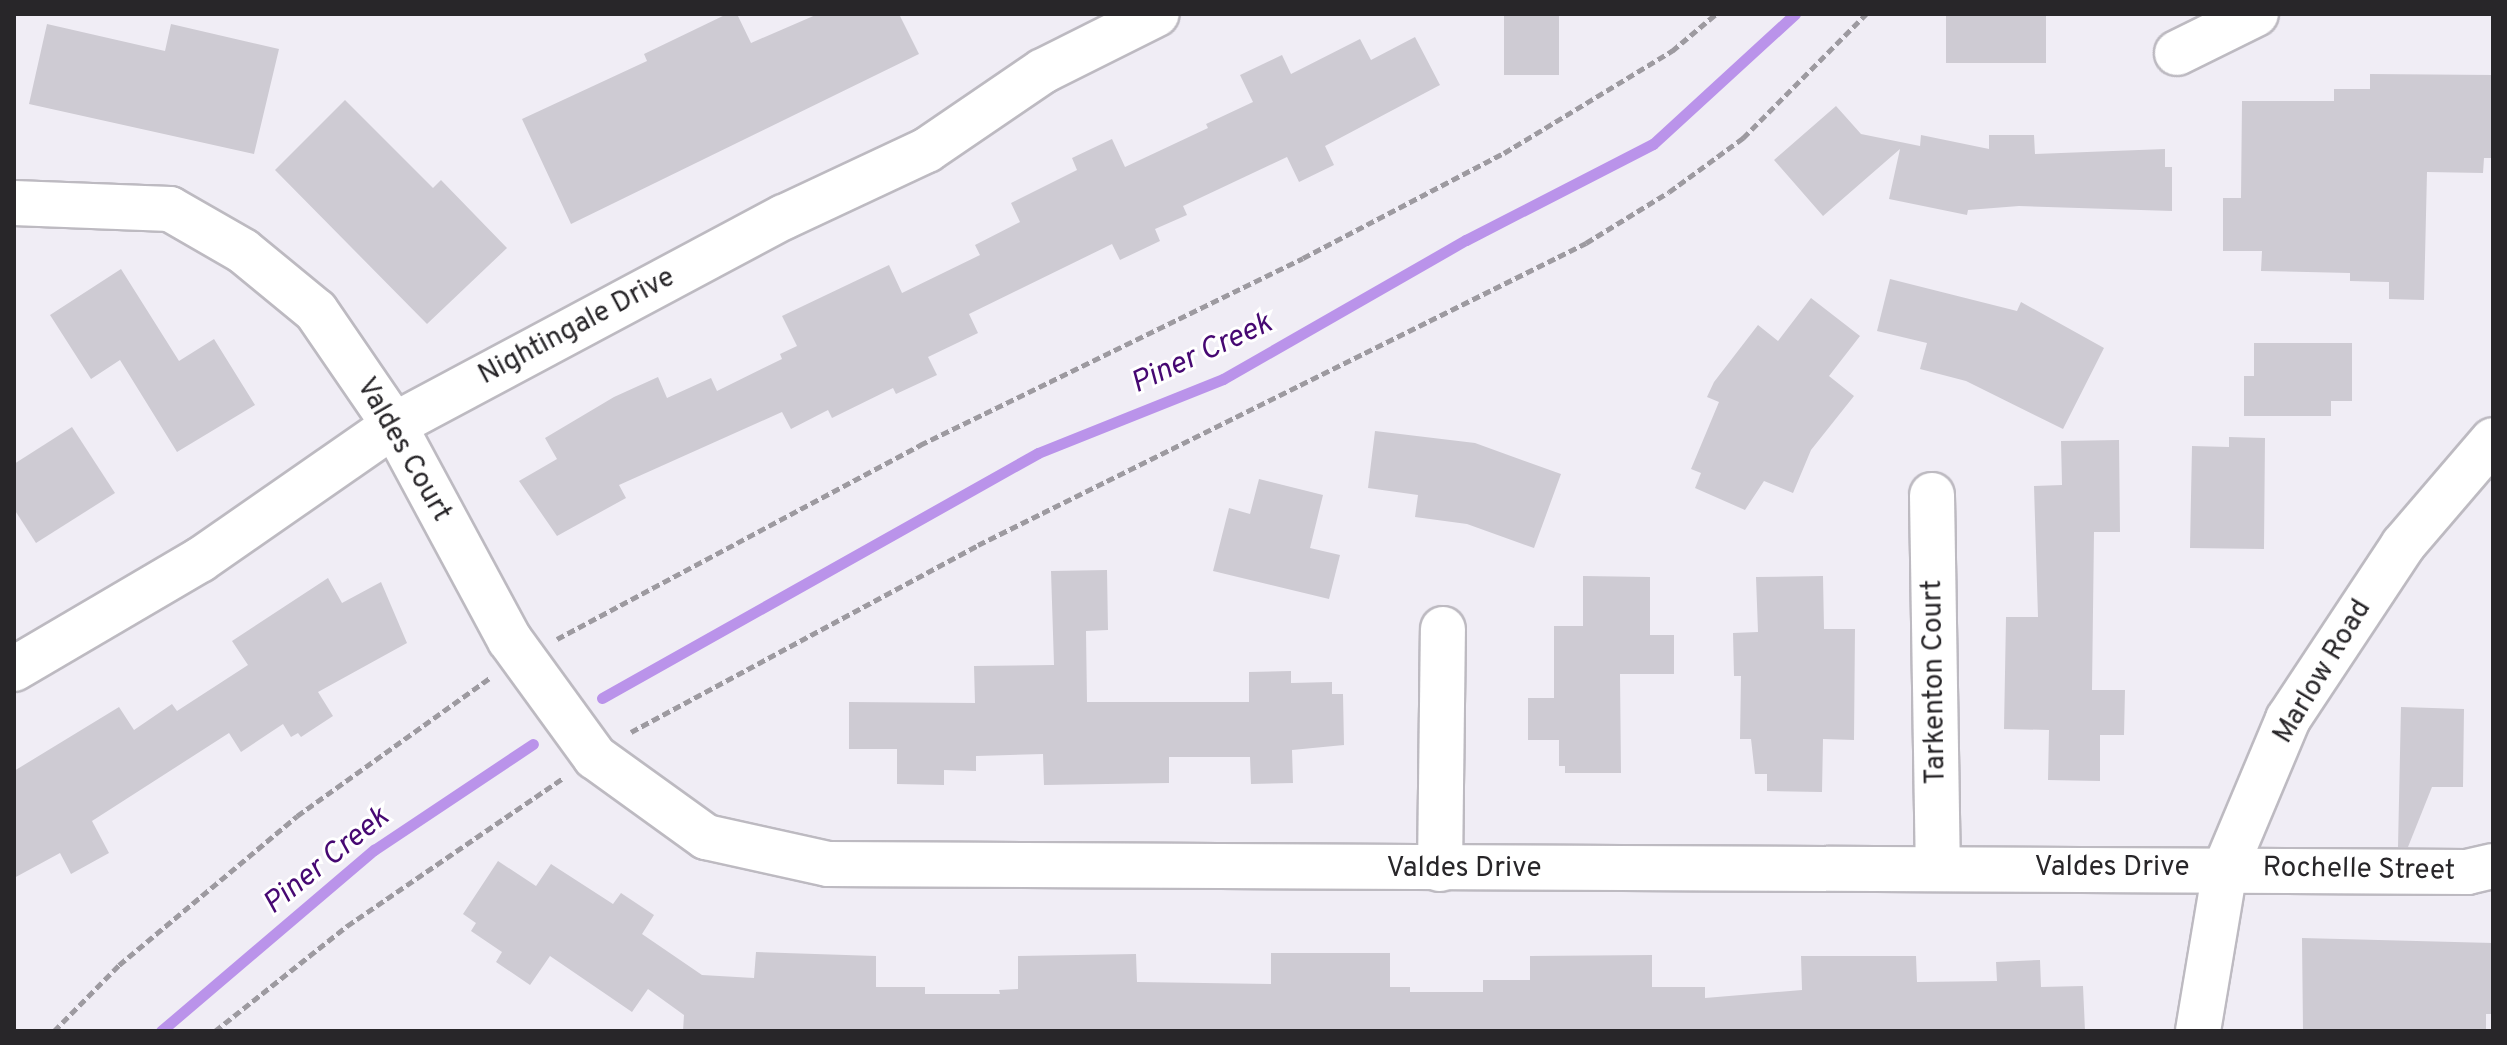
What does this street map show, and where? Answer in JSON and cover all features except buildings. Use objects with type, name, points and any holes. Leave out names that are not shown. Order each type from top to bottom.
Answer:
[{"type":"street","name":"Nightingale Drive","points":[[14,669],[200,560],[394,425],[784,217],[927,150],[1043,71],[1157,14]]},
{"type":"street","points":[[2177,53],[2256,14]]},
{"type":"street","name":"Valdes Court","points":[[14,203],[170,209],[243,251],[316,311],[394,425],[510,640],[595,757],[706,837]]},
{"type":"street","name":"Marlow Road","points":[[2198,1031],[2225,869],[2288,719],[2403,545],[2493,440]]},
{"type":"street","name":"Tarkenton Court","points":[[1932,495],[1938,869]]},
{"type":"street","points":[[1440,869],[1443,629]]},
{"type":"street","name":"Valdes Drive","points":[[706,837],[828,864],[1440,869],[2225,869]]},
{"type":"street","name":"Rochelle Street","points":[[2225,869],[2467,872],[2493,866]]},
{"type":"path","points":[[561,636],[920,445],[1303,258],[1504,153],[1672,51],[1716,14]]},
{"type":"path","points":[[625,736],[978,545],[1586,243],[1669,192],[1743,138],[1866,14]]},
{"type":"path","points":[[54,1031],[119,965],[297,816],[500,671]]},
{"type":"path","points":[[215,1031],[347,926],[571,773]]},
{"type":"waterway","name":"Piner Creek","points":[[602,698],[1038,453],[1223,379],[1466,240],[1653,144],[1795,14]]},
{"type":"waterway","name":"Piner Creek","points":[[161,1031],[374,850],[533,744]]}]
